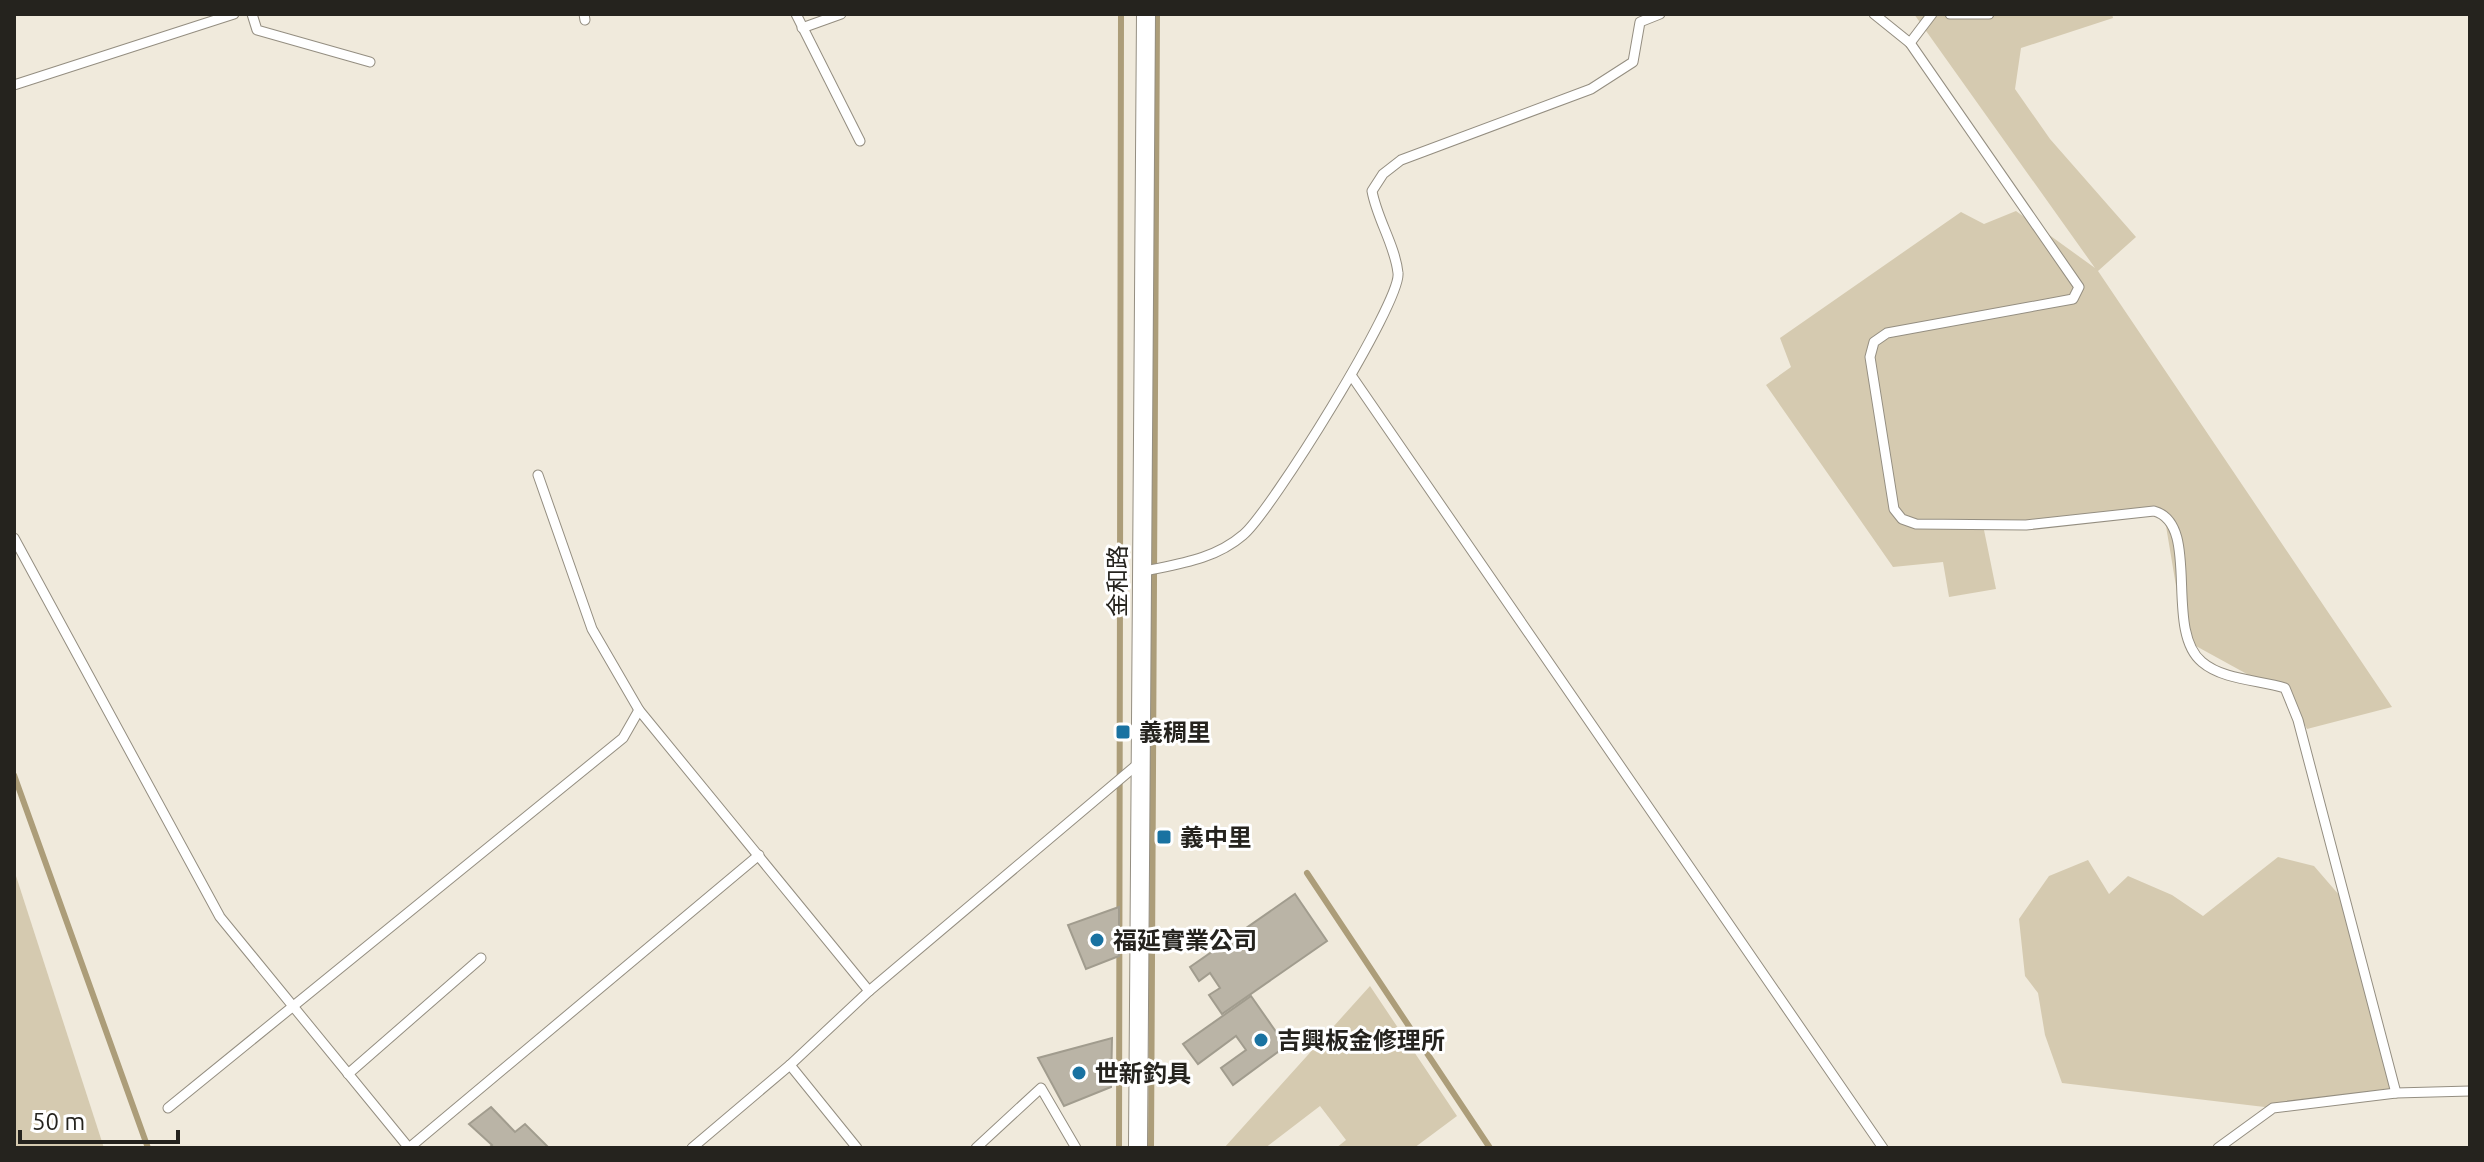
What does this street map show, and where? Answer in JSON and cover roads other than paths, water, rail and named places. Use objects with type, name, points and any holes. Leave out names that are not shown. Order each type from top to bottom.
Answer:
[{"type":"street","name":"金和路","points":[[1138,1148],[1146,14]]},
{"type":"lane","points":[[14,85],[234,14]]},
{"type":"lane","points":[[252,14],[257,30],[370,62]]},
{"type":"lane","points":[[796,14],[860,141]]},
{"type":"lane","points":[[802,28],[841,14]]},
{"type":"lane","points":[[1141,572],[1205,559],[1245,534],[1351,375],[1395,293],[1399,274],[1377,217],[1372,191],[1383,174],[1401,160],[1591,89],[1619,75],[1633,62],[1640,22],[1660,14]]},
{"type":"lane","points":[[1874,14],[1881,23],[1910,43],[2079,287],[2073,299],[1887,333],[1874,342],[1870,357],[1894,509],[1902,519],[1916,524],[2026,525],[2154,511],[2164,514],[2173,524],[2181,567],[2185,640],[2200,661],[2219,673],[2285,688],[2298,720],[2396,1093]]},
{"type":"lane","points":[[1910,43],[1932,14]]},
{"type":"lane","points":[[1950,14],[1989,14]]},
{"type":"lane","points":[[1351,375],[1883,1148]]},
{"type":"lane","points":[[538,475],[592,629],[639,710],[869,991]]},
{"type":"lane","points":[[14,538],[220,917],[409,1148],[759,855]]},
{"type":"lane","points":[[168,1108],[623,738],[639,710]]},
{"type":"lane","points":[[692,1148],[790,1065],[869,991],[1139,763]]},
{"type":"lane","points":[[348,1074],[481,958]]},
{"type":"lane","points":[[790,1065],[857,1148]]},
{"type":"lane","points":[[976,1148],[1041,1088],[1076,1148]]},
{"type":"lane","points":[[2218,1148],[2273,1108],[2396,1093],[2470,1091]]},
{"type":"waterway","points":[[1119,1148],[1121,14]]},
{"type":"waterway","points":[[1151,1148],[1157,14]]},
{"type":"waterway","points":[[14,775],[148,1148]]},
{"type":"waterway","points":[[1307,873],[1490,1148]]},
{"type":"place","name":"義稠里","points":[[1123,732]]},
{"type":"place","name":"義中里","points":[[1164,837]]},
{"type":"place","name":"福延實業公司","points":[[1097,940]]},
{"type":"place","name":"吉興板金修理所","points":[[1261,1040]]},
{"type":"place","name":"世新釣具","points":[[1079,1073]]}]
